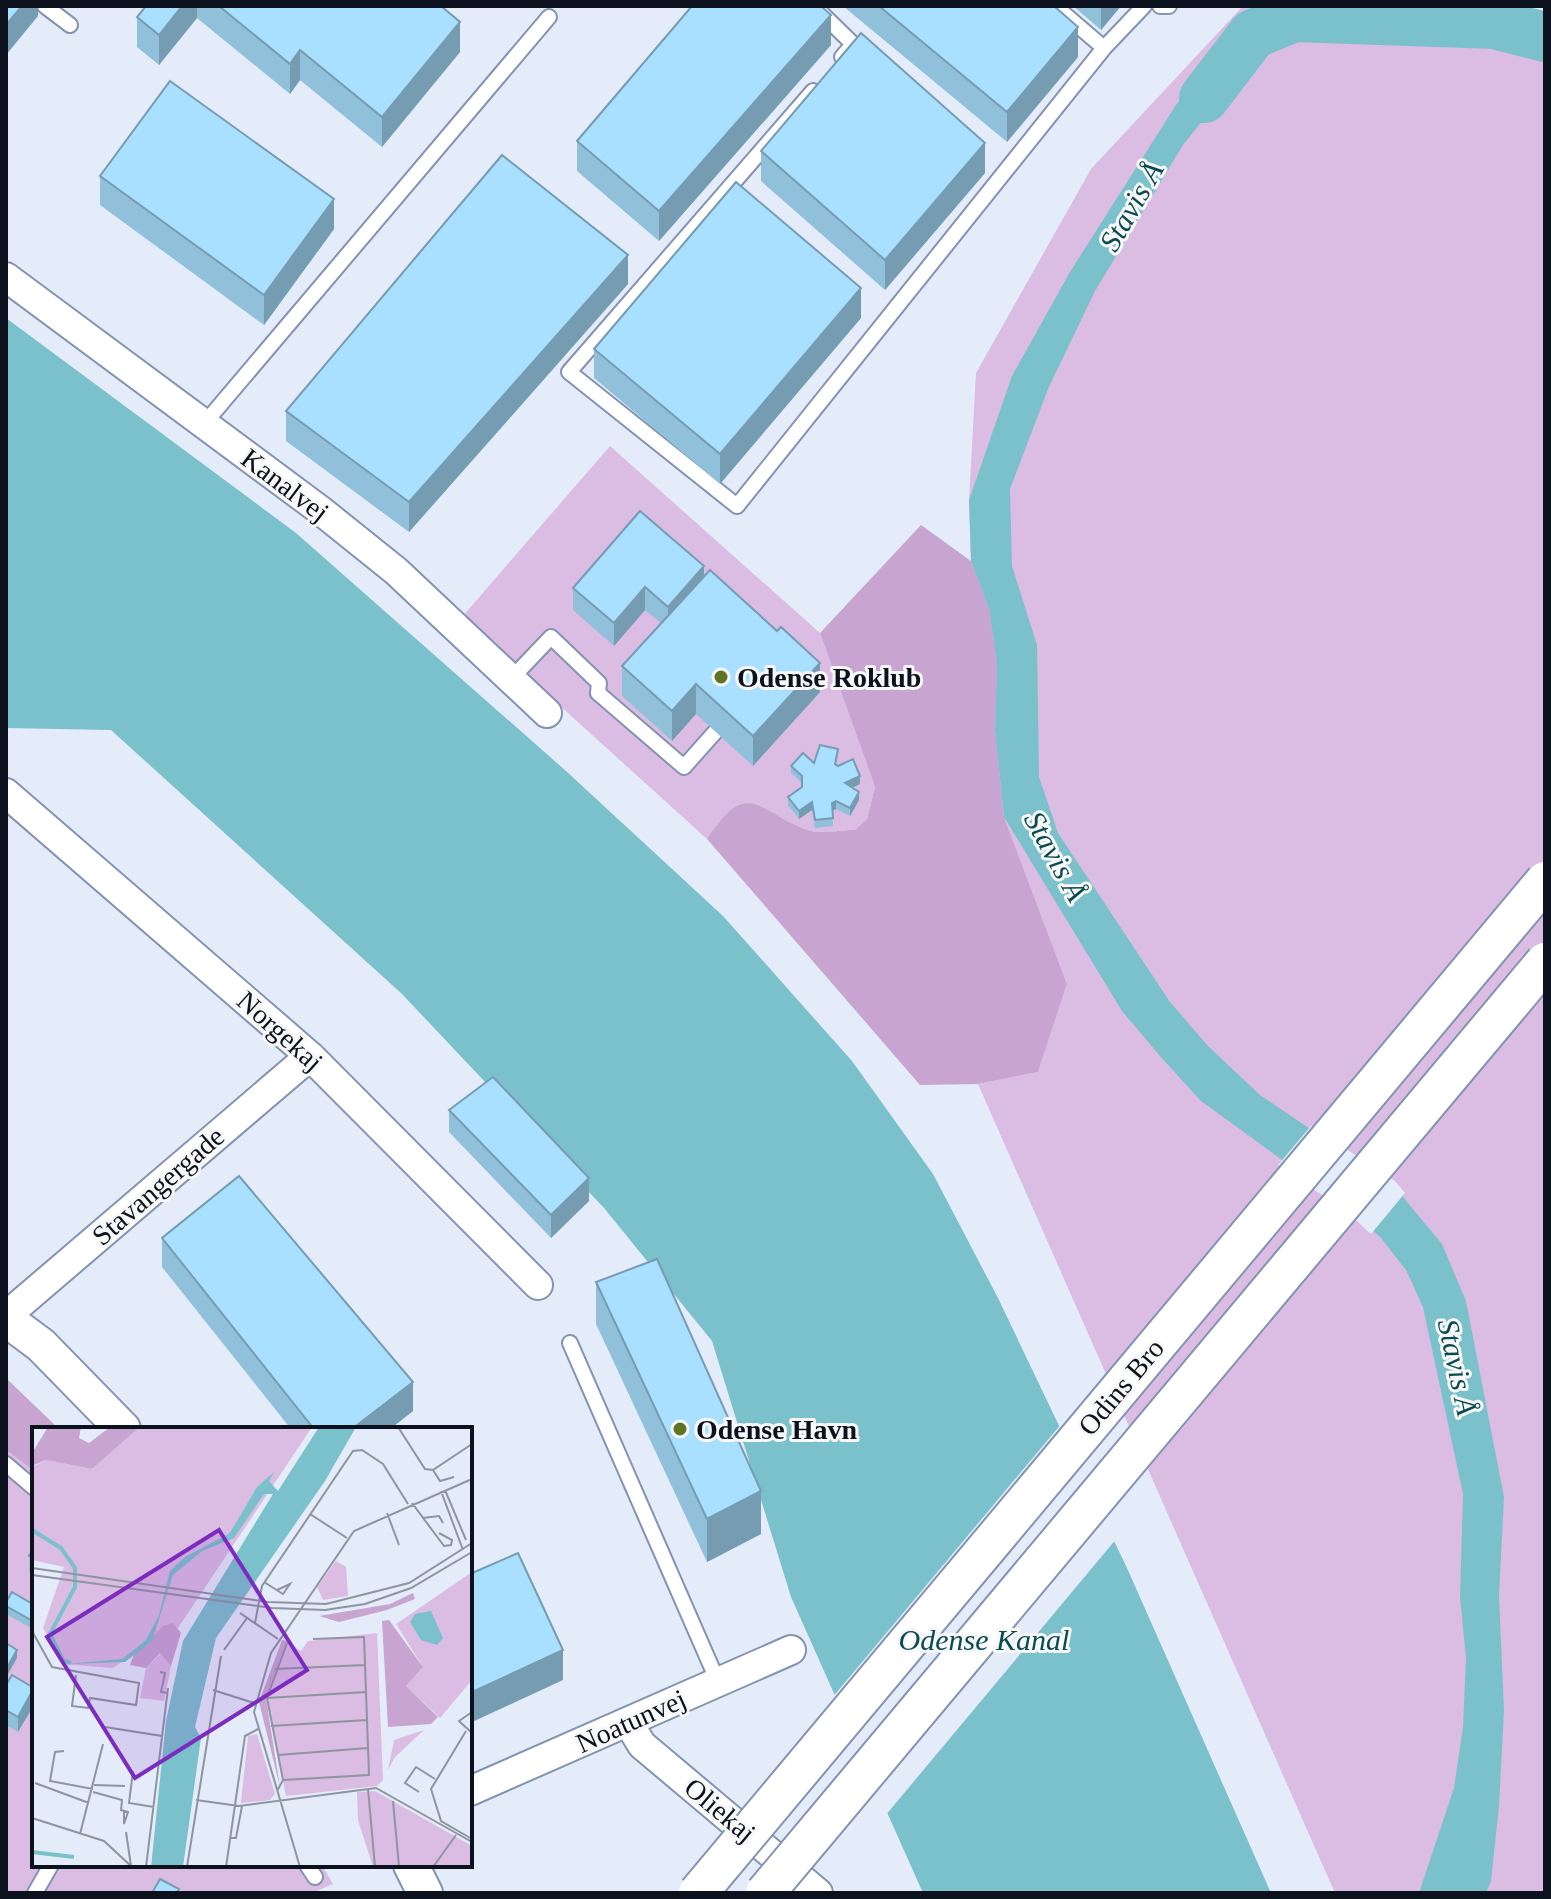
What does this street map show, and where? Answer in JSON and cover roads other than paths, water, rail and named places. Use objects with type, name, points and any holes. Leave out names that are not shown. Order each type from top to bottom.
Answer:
[{"type":"main road","name":"Odins Bro","points":[[698,1893],[1545,881]]},
{"type":"main road","name":"Odins Bro","points":[[765,1893],[1545,962]]},
{"type":"street","name":"Kanalvej","points":[[6,277],[396,571],[547,713]]},
{"type":"street","name":"Norgekaj","points":[[6,793],[310,1056],[538,1285]]},
{"type":"street","name":"Stavangergade","points":[[6,1318],[310,1056]]},
{"type":"street","points":[[6,1318],[41,1345],[121,1427]]},
{"type":"street","name":"Noatunvej","points":[[472,1790],[791,1650]]},
{"type":"street","name":"Oliekaj","points":[[628,1722],[642,1745],[818,1893]]},
{"type":"street","points":[[412,1867],[425,1893]]},
{"type":"lane","points":[[45,6],[70,25]]},
{"type":"lane","points":[[814,6],[853,44],[569,372],[737,506],[1104,48],[1144,6]]},
{"type":"lane","points":[[1055,6],[1104,48]]},
{"type":"lane","points":[[1160,6],[1169,6]]},
{"type":"lane","points":[[204,424],[549,17]]},
{"type":"lane","points":[[511,679],[551,637],[599,683],[598,693],[684,767],[716,731]]},
{"type":"lane","points":[[570,1343],[718,1682]]},
{"type":"lane","points":[[6,1464],[32,1486]]},
{"type":"lane","points":[[35,1893],[50,1867]]},
{"type":"water","points":[[1237,30],[1254,56],[1183,145],[1095,291],[1048,389],[1010,489],[1012,566],[1037,645],[1039,777],[1058,833],[1170,1002],[1208,1046],[1260,1095],[1393,1185],[1442,1244],[1466,1301],[1504,1497],[1499,1595],[1504,1711],[1499,1806],[1491,1881],[1486,1893],[1419,1893],[1454,1788],[1463,1727],[1466,1658],[1460,1597],[1463,1494],[1423,1307],[1406,1270],[1381,1238],[1351,1210],[1201,1101],[1159,1055],[1122,1011],[1004,817],[995,730],[997,663],[989,609],[971,561],[969,500],[1012,376],[1070,272],[1176,105]]},
{"type":"water","name":"Odense Kanal","points":[[6,318],[296,533],[566,771],[723,916],[852,1061],[933,1174],[998,1298],[1127,1568],[1271,1893],[923,1893],[791,1597],[712,1341],[604,1208],[402,994],[111,730],[6,728]]},
{"type":"waterway","name":"Stavis Å","points":[[1204,98],[1253,34],[1294,17],[1495,24],[1545,37]]},
{"type":"place","name":"Odense Roklub","points":[[721,677]]},
{"type":"place","name":"Odense Havn","points":[[680,1429]]}]
